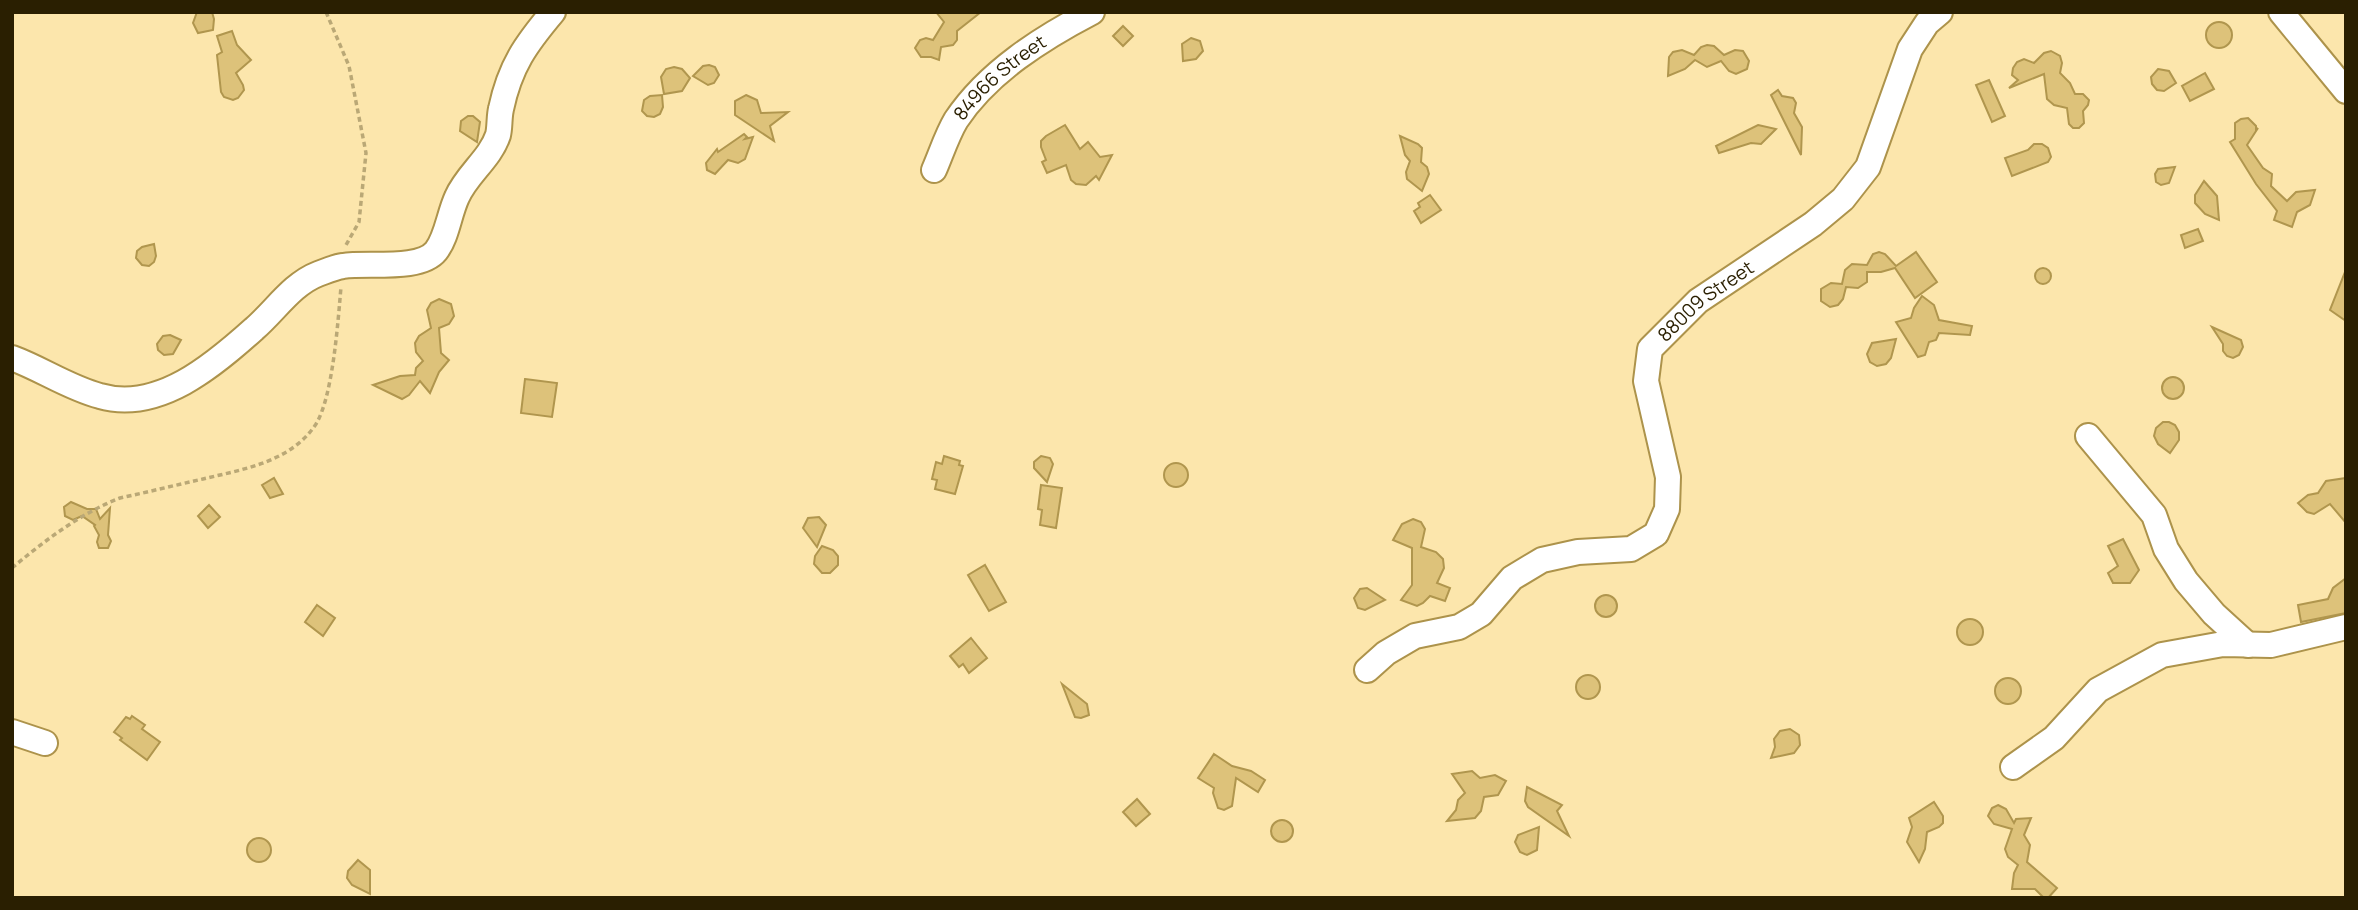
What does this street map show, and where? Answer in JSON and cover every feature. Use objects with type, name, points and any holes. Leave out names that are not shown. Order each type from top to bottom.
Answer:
[{"type":"street","points":[[12,358],[101,397],[146,398],[167,391],[194,376],[253,330],[297,285],[315,275],[343,266],[424,260],[436,251],[457,195],[487,155],[498,135],[501,109],[512,73],[526,43],[554,12]]},
{"type":"street","name":"84966 Street","points":[[934,170],[956,121],[990,81],[1049,35],[1092,12]]},
{"type":"street","name":"88009 Street","points":[[1367,670],[1386,653],[1415,636],[1460,626],[1481,614],[1513,578],[1542,560],[1578,552],[1631,549],[1656,534],[1667,509],[1668,477],[1646,381],[1650,349],[1699,301],[1813,224],[1843,200],[1868,167],[1910,48],[1927,23],[1940,12]]},
{"type":"street","points":[[2281,12],[2346,91]]},
{"type":"street","points":[[2088,436],[2154,515],[2166,549],[2186,581],[2214,614],[2248,645]]},
{"type":"street","points":[[2013,767],[2054,738],[2098,690],[2162,655],[2223,644],[2271,645],[2346,627]]},
{"type":"street","points":[[12,732],[45,743]]},
{"type":"building","points":[[197,12],[212,12],[213,30],[198,33],[193,23]]},
{"type":"building","points":[[936,12],[981,12],[957,31],[957,40],[953,45],[941,47],[939,60],[921,57],[915,48],[920,40],[933,40],[944,22]]},
{"type":"building","points":[[2219,22],[2228,26],[2232,35],[2228,44],[2219,48],[2210,44],[2206,35],[2210,26]]},
{"type":"building","points":[[1123,26],[1133,36],[1123,46],[1113,36]]},
{"type":"building","points":[[232,31],[237,45],[251,60],[236,73],[244,90],[233,100],[224,97],[221,92],[217,55],[222,52],[217,36]]},
{"type":"building","points":[[1191,38],[1200,41],[1203,51],[1196,59],[1183,61],[1182,44]]},
{"type":"building","points":[[1707,45],[1714,46],[1724,55],[1735,50],[1743,51],[1749,61],[1747,69],[1736,74],[1729,71],[1721,61],[1707,67],[1695,60],[1685,69],[1668,76],[1669,57],[1673,52],[1682,50],[1694,55]]},
{"type":"building","points":[[2051,51],[2060,56],[2060,73],[2070,83],[2075,94],[2083,94],[2089,100],[2083,111],[2084,123],[2079,128],[2073,128],[2069,124],[2067,108],[2054,105],[2047,99],[2044,74],[2009,88],[2018,80],[2012,75],[2017,62],[2024,59],[2034,63],[2044,53]]},
{"type":"building","points":[[703,66],[715,67],[719,75],[714,83],[708,85],[693,76]]},
{"type":"building","points":[[666,69],[682,69],[690,78],[682,91],[664,94],[661,77]]},
{"type":"building","points":[[2158,69],[2169,71],[2176,83],[2164,91],[2157,90],[2152,84],[2151,77]]},
{"type":"building","points":[[2205,73],[2214,89],[2190,101],[2182,86]]},
{"type":"building","points":[[1989,80],[2005,116],[1992,122],[1976,85]]},
{"type":"building","points":[[1778,90],[1782,96],[1793,98],[1796,103],[1794,113],[1802,127],[1801,155],[1771,95]]},
{"type":"building","points":[[662,95],[663,107],[660,114],[647,116],[642,111],[644,100],[650,96]]},
{"type":"building","points":[[746,95],[757,100],[761,113],[788,112],[770,126],[774,141],[735,115],[735,101]]},
{"type":"building","points":[[473,116],[480,122],[477,142],[460,131],[461,121]]},
{"type":"building","points":[[2248,118],[2256,126],[2256,130],[2258,128],[2247,145],[2263,168],[2272,174],[2271,186],[2287,201],[2296,192],[2315,190],[2310,205],[2297,212],[2292,227],[2274,220],[2277,211],[2256,184],[2230,142],[2235,139],[2235,123]]},
{"type":"building","points":[[1065,125],[1080,149],[1088,142],[1100,157],[1112,155],[1099,180],[1096,176],[1086,185],[1076,184],[1071,180],[1066,165],[1047,173],[1042,162],[1046,160],[1041,141]]},
{"type":"building","points":[[1758,125],[1776,129],[1761,144],[1751,143],[1719,153],[1716,146]]},
{"type":"building","points":[[744,134],[747,137],[745,139],[753,137],[745,159],[738,163],[728,160],[715,174],[707,170],[706,163],[717,149],[718,152]]},
{"type":"building","points":[[1400,136],[1422,148],[1421,162],[1427,167],[1429,174],[1422,191],[1407,179],[1406,172],[1410,161],[1405,155]]},
{"type":"building","points":[[2034,144],[2042,144],[2048,148],[2051,157],[2048,162],[2012,176],[2005,158],[2028,150]]},
{"type":"building","points":[[2175,167],[2169,183],[2161,185],[2156,182],[2155,174],[2158,169]]},
{"type":"building","points":[[2204,181],[2217,196],[2219,220],[2205,214],[2195,203],[2195,195]]},
{"type":"building","points":[[1430,195],[1441,210],[1421,223],[1414,211],[1420,207],[1418,203]]},
{"type":"building","points":[[2198,229],[2203,241],[2185,248],[2181,235]]},
{"type":"building","points":[[154,244],[154,262],[149,266],[142,265],[136,258],[137,251]]},
{"type":"building","points":[[1879,252],[1885,254],[1896,266],[1916,252],[1937,282],[1915,298],[1895,268],[1867,272],[1867,282],[1858,288],[1846,287],[1843,299],[1838,305],[1830,307],[1821,301],[1821,289],[1831,283],[1842,284],[1845,270],[1852,264],[1867,265],[1873,254]]},
{"type":"building","points":[[2043,268],[2051,276],[2043,284],[2035,276]]},
{"type":"building","points":[[2346,272],[2346,321],[2330,310]]},
{"type":"building","points":[[1922,296],[1934,305],[1939,320],[1972,326],[1970,335],[1939,333],[1936,340],[1929,342],[1925,355],[1918,357],[1896,322],[1911,318]]},
{"type":"building","points":[[439,299],[451,304],[454,316],[449,324],[439,328],[441,353],[449,360],[439,372],[430,393],[420,381],[409,395],[402,399],[373,385],[400,376],[415,375],[416,368],[423,361],[416,352],[415,343],[419,336],[431,328],[427,310],[431,303]]},
{"type":"building","points":[[2212,327],[2241,340],[2243,347],[2239,355],[2233,358],[2227,356]]},
{"type":"building","points":[[170,335],[181,340],[173,354],[164,355],[158,350],[157,344],[163,336]]},
{"type":"building","points":[[1896,339],[1891,358],[1886,364],[1877,366],[1870,362],[1867,354],[1872,343]]},
{"type":"building","points":[[2173,377],[2183,384],[2184,388],[2177,398],[2173,399],[2163,392],[2162,388],[2169,378]]},
{"type":"building","points":[[525,379],[557,383],[552,417],[521,413]]},
{"type":"building","points":[[2163,422],[2175,425],[2179,432],[2179,440],[2170,453],[2158,444],[2154,436],[2156,428]]},
{"type":"building","points":[[944,456],[960,461],[959,465],[963,466],[955,494],[935,489],[937,480],[932,479],[936,462],[942,464]]},
{"type":"building","points":[[1041,456],[1050,458],[1053,464],[1047,482],[1034,468],[1034,462]]},
{"type":"building","points":[[1176,463],[1185,466],[1188,475],[1185,484],[1176,487],[1167,484],[1164,475],[1167,466]]},
{"type":"building","points":[[274,478],[283,494],[270,498],[262,485]]},
{"type":"building","points":[[2346,478],[2346,523],[2330,504],[2314,514],[2307,512],[2298,503],[2308,495],[2318,493],[2326,481]]},
{"type":"building","points":[[1041,485],[1062,488],[1056,528],[1040,525],[1042,510],[1038,509]]},
{"type":"building","points":[[71,502],[87,509],[96,509],[100,519],[110,508],[108,535],[111,541],[108,548],[99,548],[99,535],[95,525],[82,516],[73,520],[65,516],[64,507]]},
{"type":"building","points":[[209,505],[220,517],[208,528],[198,516]]},
{"type":"building","points":[[819,517],[826,525],[817,547],[803,528],[808,518]]},
{"type":"building","points":[[1413,519],[1421,522],[1425,529],[1421,547],[1436,552],[1443,559],[1444,568],[1437,583],[1450,588],[1445,601],[1430,596],[1417,606],[1401,600],[1412,585],[1412,548],[1393,540],[1402,524]]},
{"type":"building","points":[[2123,539],[2139,570],[2130,583],[2113,583],[2108,573],[2118,566],[2108,546]]},
{"type":"building","points":[[822,546],[833,550],[838,556],[838,565],[830,573],[822,573],[814,564],[815,556]]},
{"type":"building","points":[[985,565],[1006,602],[989,611],[968,575]]},
{"type":"building","points":[[2346,578],[2346,613],[2301,622],[2298,605],[2328,599],[2333,588]]},
{"type":"building","points":[[1367,588],[1385,600],[1365,610],[1358,608],[1354,598],[1360,589]]},
{"type":"building","points":[[1606,595],[1616,602],[1617,606],[1610,616],[1606,617],[1596,610],[1595,606],[1602,596]]},
{"type":"building","points":[[317,605],[335,618],[323,636],[305,622]]},
{"type":"building","points":[[1970,619],[1979,623],[1983,632],[1979,641],[1970,645],[1961,641],[1957,632],[1961,623]]},
{"type":"building","points":[[971,638],[987,658],[969,673],[963,664],[959,667],[950,656]]},
{"type":"building","points":[[1588,675],[1599,682],[1600,687],[1593,698],[1588,699],[1577,692],[1576,687],[1583,676]]},
{"type":"building","points":[[2008,678],[2018,681],[2021,691],[2018,701],[2008,704],[1998,701],[1995,691],[1998,681]]},
{"type":"building","points":[[1062,684],[1087,704],[1089,715],[1075,717]]},
{"type":"building","points":[[132,716],[145,725],[142,729],[160,742],[147,760],[120,740],[122,738],[114,732],[126,717],[130,719]]},
{"type":"building","points":[[1790,729],[1799,735],[1800,745],[1794,753],[1771,758],[1775,747],[1774,739],[1780,731]]},
{"type":"building","points":[[1214,754],[1232,766],[1251,771],[1265,780],[1258,792],[1236,778],[1232,806],[1224,810],[1218,808],[1214,788],[1198,778]]},
{"type":"building","points":[[1472,771],[1480,778],[1495,775],[1506,781],[1498,795],[1484,797],[1481,811],[1475,818],[1447,821],[1456,810],[1458,800],[1465,793],[1452,774]]},
{"type":"building","points":[[1527,787],[1562,805],[1557,811],[1569,836],[1528,807],[1525,801]]},
{"type":"building","points":[[1137,799],[1150,814],[1136,826],[1123,812]]},
{"type":"building","points":[[1934,802],[1943,816],[1943,823],[1927,832],[1925,849],[1919,862],[1907,842],[1912,827],[1909,818]]},
{"type":"building","points":[[1998,805],[2006,809],[2014,823],[2016,819],[2031,818],[2024,835],[2030,845],[2027,862],[2057,888],[2048,898],[2044,898],[2035,889],[2012,889],[2018,865],[2008,857],[2005,849],[2012,829],[1994,824],[1988,816],[1992,808]]},
{"type":"building","points":[[1278,820],[1286,820],[1293,827],[1293,835],[1286,842],[1278,842],[1271,835],[1271,827]]},
{"type":"building","points":[[1539,827],[1537,850],[1527,855],[1520,852],[1515,842],[1518,835]]},
{"type":"building","points":[[259,838],[267,842],[271,850],[267,858],[259,862],[251,858],[247,850],[251,842]]},
{"type":"building","points":[[358,860],[370,870],[370,894],[352,885],[347,878],[348,871]]}]
